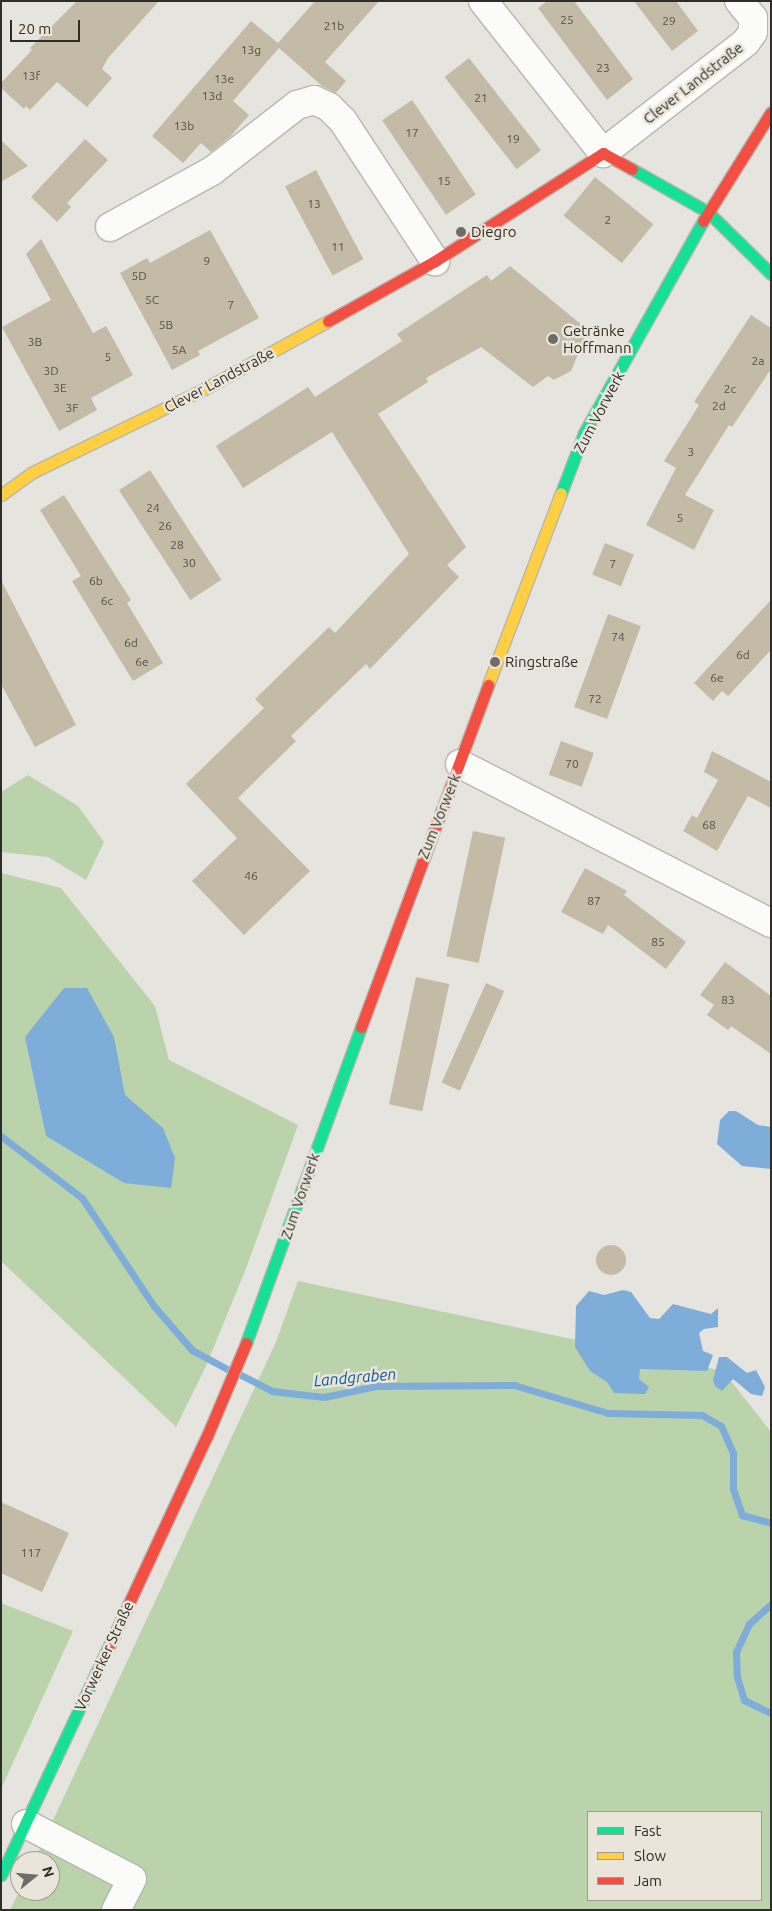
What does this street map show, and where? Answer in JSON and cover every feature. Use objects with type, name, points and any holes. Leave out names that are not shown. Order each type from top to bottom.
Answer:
[{"type":"street","points":[[483,1],[603,153],[708,212],[771,274]]},
{"type":"street","name":"Clever Landstraße","points":[[1,495],[31,473],[206,388],[435,261],[603,153],[746,42],[753,32],[753,18],[740,1]]},
{"type":"street","points":[[110,227],[212,171],[297,105],[314,100],[329,107],[343,121],[435,261]]},
{"type":"street","points":[[708,212],[771,112]]},
{"type":"street","name":"Zum Vorwerk","points":[[207,1436],[264,1300],[338,1088],[460,764],[526,580],[584,433],[708,212]]},
{"type":"street","points":[[460,764],[771,923]]},
{"type":"street","name":"Vorwerker Straße","points":[[1,1875],[207,1436]]},
{"type":"street","points":[[26,1824],[132,1879],[116,1910]]},
{"type":"green space","points":[[28,775],[78,806],[104,842],[86,880],[48,857],[1,852],[1,792]]},
{"type":"green space","points":[[1,873],[61,888],[155,1006],[169,1060],[298,1125],[245,1271],[206,1366],[176,1427],[1,1261]]},
{"type":"green space","points":[[298,1281],[723,1371],[771,1432],[771,1910],[10,1910],[14,1901],[60,1901],[60,1851],[39,1851],[276,1342]]},
{"type":"green space","points":[[1,1603],[73,1631],[1,1789]]},
{"type":"water","points":[[64,988],[87,988],[114,1037],[125,1095],[163,1128],[175,1158],[171,1188],[124,1183],[46,1136],[25,1037]]},
{"type":"water","points":[[729,1111],[736,1111],[758,1125],[771,1127],[771,1169],[742,1166],[717,1144],[720,1120]]},
{"type":"water","points":[[623,1290],[631,1292],[650,1318],[659,1319],[673,1304],[711,1314],[718,1308],[718,1327],[704,1329],[699,1333],[703,1351],[713,1355],[707,1371],[640,1369],[639,1379],[649,1387],[645,1394],[614,1393],[607,1382],[590,1371],[575,1347],[576,1306],[589,1291],[604,1295]]},
{"type":"water","points":[[719,1357],[727,1357],[747,1373],[756,1370],[765,1387],[762,1396],[751,1394],[733,1379],[722,1391],[715,1386],[713,1380]]},
{"type":"building","points":[[77,1],[159,1],[108,58],[102,69],[112,78],[87,107],[57,82],[30,110],[26,106],[24,109],[1,88],[1,83],[32,50],[30,48]]},
{"type":"building","points":[[315,1],[379,1],[325,62],[346,81],[336,93],[322,86],[279,48],[233,101],[249,115],[230,137],[211,152],[201,143],[183,163],[152,136],[251,21],[278,43]]},
{"type":"building","points":[[547,1],[574,1],[633,79],[607,100],[538,8]]},
{"type":"building","points":[[634,1],[676,1],[698,31],[672,51]]},
{"type":"building","points":[[469,58],[541,150],[517,169],[445,77]]},
{"type":"building","points":[[412,100],[476,195],[446,215],[382,120]]},
{"type":"building","points":[[85,139],[108,160],[67,203],[71,207],[57,222],[31,197]]},
{"type":"building","points":[[1,140],[28,166],[1,182]]},
{"type":"building","points":[[316,170],[363,259],[333,276],[285,186]]},
{"type":"building","points":[[595,177],[653,224],[622,263],[564,216]]},
{"type":"building","points":[[210,230],[259,318],[198,351],[200,355],[172,370],[120,273],[147,258],[150,263]]},
{"type":"building","points":[[41,239],[93,333],[106,326],[133,375],[91,398],[97,410],[59,431],[2,327],[51,300],[26,254]]},
{"type":"building","points":[[510,266],[588,330],[571,371],[554,380],[548,376],[533,387],[481,347],[426,378],[428,382],[378,414],[466,547],[447,565],[459,577],[370,669],[366,664],[291,736],[296,741],[238,798],[310,871],[244,935],[192,881],[237,838],[186,784],[264,708],[255,699],[329,627],[335,633],[409,554],[332,432],[243,488],[216,446],[308,387],[315,397],[402,341],[397,334],[487,275],[491,281]]},
{"type":"building","points":[[751,315],[771,328],[771,369],[732,427],[729,425],[685,495],[714,510],[694,550],[646,525],[676,468],[664,461],[699,405],[694,402]]},
{"type":"building","points":[[150,470],[221,580],[190,600],[119,490]]},
{"type":"building","points":[[64,495],[131,600],[127,603],[163,663],[133,681],[72,581],[81,576],[40,510]]},
{"type":"building","points":[[605,543],[634,555],[621,586],[592,575]]},
{"type":"building","points":[[1,580],[76,725],[35,747],[1,684]]},
{"type":"building","points":[[771,600],[771,650],[728,696],[722,691],[713,701],[694,683]]},
{"type":"building","points":[[608,614],[641,626],[607,719],[574,707]]},
{"type":"building","points":[[561,741],[594,753],[582,787],[549,775]]},
{"type":"building","points":[[712,751],[771,782],[771,808],[748,796],[717,851],[683,831],[692,815],[697,818],[718,780],[704,772]]},
{"type":"building","points":[[473,831],[505,838],[479,963],[446,956]]},
{"type":"building","points":[[585,868],[627,891],[624,895],[686,942],[666,969],[608,925],[603,934],[561,912]]},
{"type":"building","points":[[725,962],[771,996],[771,1054],[731,1026],[728,1030],[707,1015],[714,1005],[700,995]]},
{"type":"building","points":[[416,977],[449,984],[422,1111],[389,1104]]},
{"type":"building","points":[[486,983],[504,991],[460,1091],[442,1083]]},
{"type":"building","points":[[611,1245],[617,1246],[625,1254],[625,1266],[617,1274],[611,1275],[605,1274],[597,1266],[596,1260],[597,1254],[605,1246]]},
{"type":"building","points":[[1,1502],[69,1533],[42,1592],[1,1573]]},
{"type":"waterway","name":"Landgraben","points":[[1,1136],[82,1198],[153,1305],[192,1350],[229,1370]]},
{"type":"waterway","name":"Landgraben","points":[[239,1374],[272,1391],[324,1397],[376,1386],[514,1385],[608,1413],[702,1415],[721,1426],[733,1453],[733,1489],[742,1515],[771,1523]]},
{"type":"waterway","name":"Landgraben","points":[[771,1604],[749,1624],[736,1652],[737,1677],[744,1700],[771,1713]]},
{"type":"traffic: fast","points":[[632,169],[708,212],[771,274]]},
{"type":"traffic: fast","points":[[561,493],[584,433],[703,221]]},
{"type":"traffic: fast","points":[[246,1343],[361,1027]]},
{"type":"traffic: fast","points":[[1,1875],[108,1648]]},
{"type":"traffic: slow","points":[[1,495],[31,473],[206,388],[328,321]]},
{"type":"traffic: slow","points":[[488,685],[561,493]]},
{"type":"traffic: jam","points":[[703,221],[771,112]]},
{"type":"traffic: jam","points":[[328,321],[435,261],[603,153],[632,169]]},
{"type":"traffic: jam","points":[[361,1027],[488,685]]},
{"type":"traffic: jam","points":[[108,1648],[207,1436],[246,1343]]},
{"type":"place","name":"Diegro","points":[[461,232]]},
{"type":"place","name":"Getränke Hoffmann","points":[[553,339]]},
{"type":"place","name":"Ringstraße","points":[[495,662]]}]
